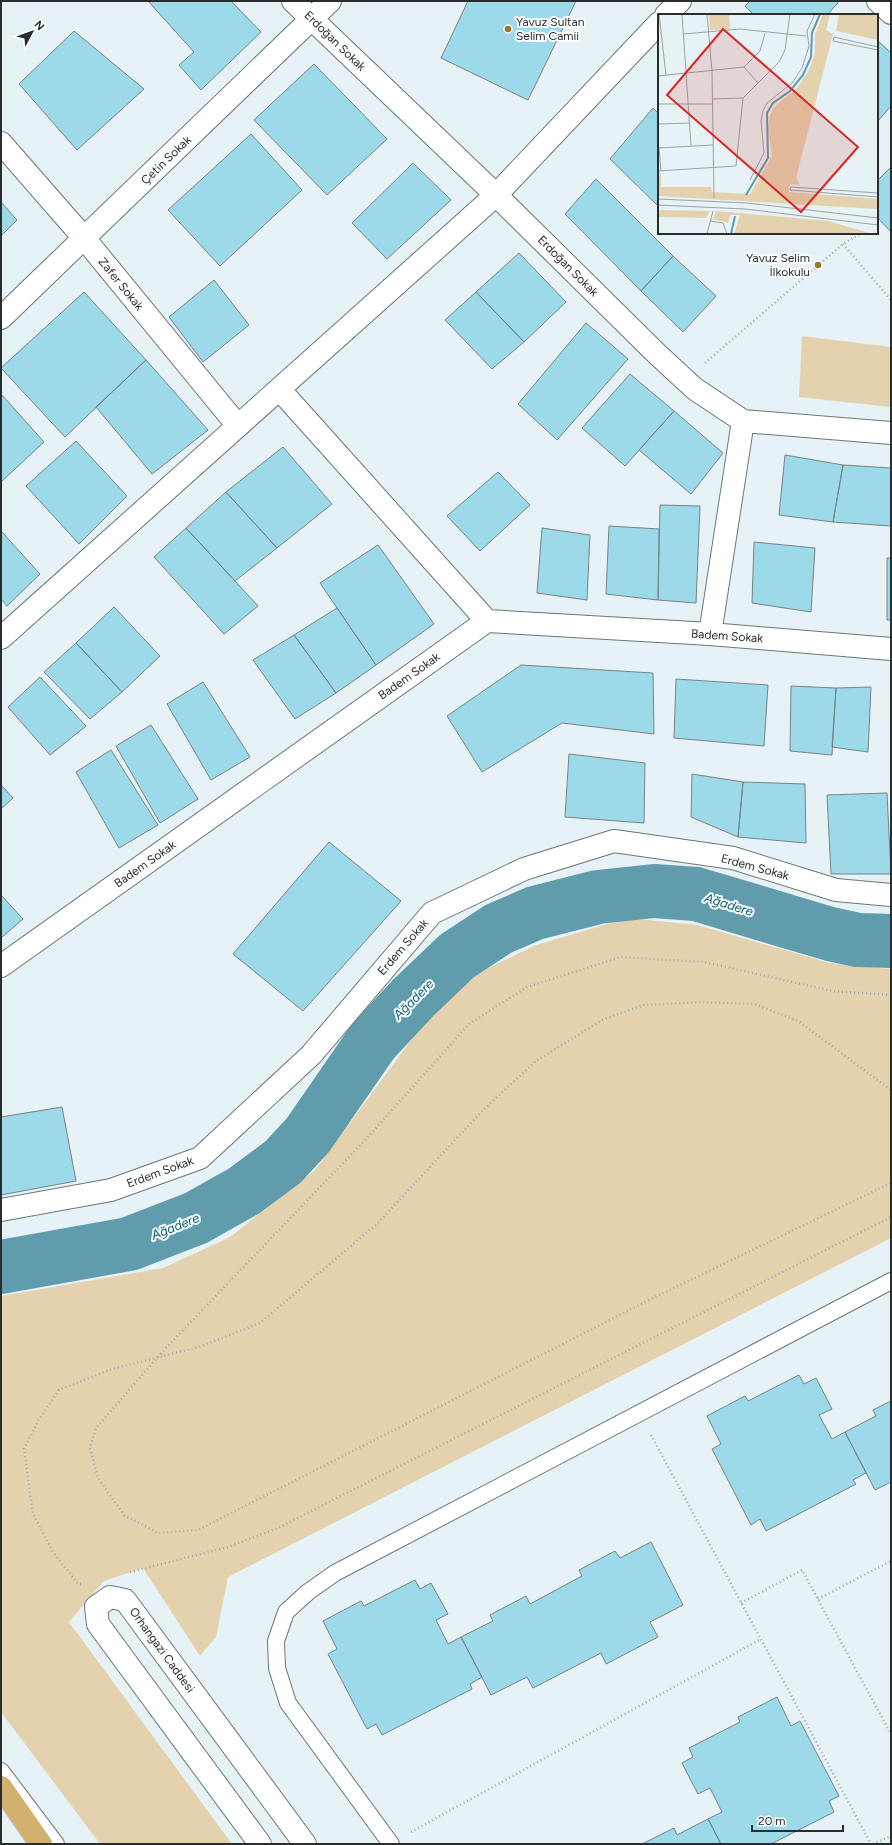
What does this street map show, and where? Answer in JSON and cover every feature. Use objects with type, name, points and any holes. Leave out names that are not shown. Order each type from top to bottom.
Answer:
[{"type":"highway","points":[[1,1787],[41,1844]]},
{"type":"street","name":"Erdoğan Sokak","points":[[293,1],[496,195],[687,382],[743,421]]},
{"type":"street","name":"Çetin Sokak","points":[[1,318],[330,1]]},
{"type":"street","points":[[667,14],[680,1]]},
{"type":"street","points":[[878,1],[891,14]]},
{"type":"street","points":[[1,638],[280,390],[496,195],[658,24]]},
{"type":"street","name":"Zafer Sokak","points":[[1,143],[84,238],[238,426]]},
{"type":"street","points":[[280,390],[487,620]]},
{"type":"street","points":[[710,634],[743,421],[891,433]]},
{"type":"street","name":"Badem Sokak","points":[[1,966],[487,620],[710,634],[891,649]]},
{"type":"street","name":"Erdem Sokak","points":[[1,1210],[111,1190],[200,1158],[311,1054],[432,913],[524,869],[614,841],[733,858],[836,890],[891,895]]},
{"type":"street","name":"Orhangazi Caddesi","points":[[260,1844],[98,1624],[96,1607],[110,1597],[125,1600],[305,1844]]},
{"type":"lane","points":[[390,1844],[288,1703],[277,1668],[276,1641],[286,1612],[308,1592],[335,1573],[891,1281]]},
{"type":"lane","points":[[1,1771],[56,1844]]},
{"type":"path","points":[[687,382],[698,368],[843,244],[859,234]]},
{"type":"path","points":[[843,244],[891,300]]},
{"type":"path","points":[[891,994],[832,991],[704,962],[621,957],[527,987],[469,1024],[368,1138],[158,1358],[96,1428],[90,1448],[98,1478],[124,1514],[158,1533],[198,1530],[651,1300],[891,1183]]},
{"type":"path","points":[[83,1584],[78,1584],[53,1552],[33,1514],[24,1449],[38,1421],[59,1390],[112,1370],[199,1347],[260,1323],[377,1224],[484,1110],[536,1062],[602,1020],[644,1004],[701,1002],[754,1004],[798,1021],[891,1090]]},
{"type":"path","points":[[123,1574],[228,1547],[278,1528],[891,1217]]},
{"type":"path","points":[[639,1413],[872,1844],[891,1836]]},
{"type":"path","points":[[818,1599],[891,1562]]},
{"type":"path","points":[[741,1603],[802,1570],[891,1734]]},
{"type":"path","points":[[390,1844],[761,1639]]},
{"type":"shaded area","points":[[802,336],[891,347],[891,407],[799,397]]},
{"type":"shaded area","points":[[628,918],[697,925],[830,963],[891,969],[891,1238],[228,1577],[216,1637],[200,1656],[143,1568],[104,1581],[69,1622],[232,1844],[100,1844],[1,1712],[1,1296],[163,1268],[230,1237],[315,1170],[423,1024],[478,973],[536,945]]},
{"type":"building","points":[[148,1],[231,1],[261,32],[201,90],[179,65],[194,52]]},
{"type":"building","name":"Yavuz Sultan Selim Camii","points":[[468,1],[576,1],[528,100],[441,58]]},
{"type":"building","points":[[750,1],[836,1],[838,3],[828,14],[753,14],[745,6]]},
{"type":"building","points":[[74,31],[144,89],[77,150],[19,84]]},
{"type":"building","points":[[878,41],[891,53],[891,106],[878,121]]},
{"type":"building","points":[[314,64],[387,139],[327,195],[254,120]]},
{"type":"building","points":[[653,108],[658,113],[658,206],[610,159]]},
{"type":"building","points":[[251,134],[302,190],[220,266],[168,210]]},
{"type":"building","points":[[413,163],[451,200],[387,259],[352,223]]},
{"type":"building","points":[[891,167],[891,232],[878,218],[878,180]]},
{"type":"building","points":[[596,179],[673,256],[641,291],[565,214]]},
{"type":"building","points":[[1,202],[17,220],[1,236]]},
{"type":"building","points":[[519,253],[566,302],[524,342],[476,292]]},
{"type":"building","points":[[673,256],[716,296],[683,332],[641,291]]},
{"type":"building","points":[[214,280],[249,325],[203,362],[169,317]]},
{"type":"building","points":[[84,292],[146,360],[65,437],[1,368]]},
{"type":"building","points":[[476,292],[524,342],[492,369],[445,320]]},
{"type":"building","points":[[586,323],[628,359],[557,440],[518,404]]},
{"type":"building","points":[[146,360],[208,430],[152,474],[96,407]]},
{"type":"building","points":[[630,374],[674,411],[625,466],[582,428]]},
{"type":"building","points":[[1,394],[44,442],[1,482]]},
{"type":"building","points":[[674,411],[723,453],[691,494],[639,450]]},
{"type":"building","points":[[76,441],[127,496],[79,544],[26,486]]},
{"type":"building","points":[[283,447],[332,504],[277,548],[226,492]]},
{"type":"building","points":[[785,455],[843,465],[833,522],[779,515]]},
{"type":"building","points":[[843,465],[891,468],[891,526],[833,522]]},
{"type":"building","points":[[498,472],[530,505],[480,551],[447,516]]},
{"type":"building","points":[[226,492],[277,548],[235,581],[186,528]]},
{"type":"building","points":[[660,505],[700,506],[696,603],[658,600]]},
{"type":"building","points":[[609,526],[659,529],[658,600],[606,594]]},
{"type":"building","points":[[186,528],[258,606],[224,634],[154,557]]},
{"type":"building","points":[[542,528],[590,535],[587,600],[537,593]]},
{"type":"building","points":[[1,531],[40,574],[7,606],[1,599]]},
{"type":"building","points":[[754,542],[815,548],[811,612],[752,603]]},
{"type":"building","points":[[378,545],[434,624],[376,665],[320,583]]},
{"type":"building","points":[[887,558],[891,558],[891,620],[887,620]]},
{"type":"building","points":[[114,607],[160,656],[122,692],[76,643]]},
{"type":"building","points":[[337,608],[376,665],[336,693],[294,635]]},
{"type":"building","points":[[294,635],[336,693],[295,719],[253,660]]},
{"type":"building","points":[[76,643],[122,692],[90,719],[44,672]]},
{"type":"building","points":[[521,665],[653,673],[654,734],[562,723],[482,772],[447,716]]},
{"type":"building","points":[[40,677],[86,726],[50,755],[8,707]]},
{"type":"building","points":[[676,679],[768,685],[764,746],[674,738]]},
{"type":"building","points":[[203,682],[250,757],[211,780],[167,704]]},
{"type":"building","points":[[791,686],[836,688],[832,755],[790,751]]},
{"type":"building","points":[[871,687],[868,752],[832,747],[836,688]]},
{"type":"building","points":[[151,725],[198,799],[160,823],[116,746]]},
{"type":"building","points":[[111,750],[158,825],[119,848],[76,772]]},
{"type":"building","points":[[569,754],[645,763],[644,823],[565,817]]},
{"type":"building","points":[[692,774],[743,782],[738,837],[691,817]]},
{"type":"building","points":[[743,782],[805,784],[806,843],[738,837]]},
{"type":"building","points":[[1,785],[13,798],[1,809]]},
{"type":"building","points":[[887,793],[891,874],[831,874],[827,795]]},
{"type":"building","points":[[329,842],[401,901],[303,1011],[233,954]]},
{"type":"building","points":[[1,895],[23,919],[1,938]]},
{"type":"building","points":[[62,1107],[76,1181],[1,1195],[1,1117]]},
{"type":"building","points":[[799,1375],[804,1384],[816,1378],[832,1409],[819,1415],[832,1439],[845,1432],[866,1473],[853,1480],[856,1484],[766,1531],[760,1519],[751,1525],[712,1449],[721,1444],[707,1416],[745,1396],[748,1401]]},
{"type":"building","points":[[891,1401],[891,1482],[875,1490],[845,1432],[876,1416],[873,1410]]},
{"type":"building","points":[[651,1542],[683,1605],[650,1622],[658,1637],[606,1664],[601,1653],[533,1688],[527,1677],[491,1695],[461,1637],[493,1621],[490,1615],[526,1596],[530,1604],[582,1576],[579,1570],[615,1551],[620,1558]]},
{"type":"building","points":[[415,1580],[420,1589],[431,1583],[448,1614],[436,1620],[448,1644],[461,1637],[482,1677],[470,1684],[472,1689],[382,1735],[376,1724],[367,1729],[328,1654],[337,1649],[323,1621],[361,1601],[364,1606]]},
{"type":"building","points":[[777,1697],[791,1726],[800,1721],[839,1796],[829,1801],[834,1812],[771,1844],[721,1844],[708,1819],[722,1812],[710,1788],[698,1794],[682,1763],[693,1757],[689,1748],[740,1722],[738,1717]]},
{"type":"building","points":[[708,1819],[721,1844],[642,1844],[674,1828],[677,1835]]},
{"type":"waterway","name":"Ağadere","points":[[1,1267],[129,1244],[196,1218],[244,1191],[283,1162],[308,1135],[373,1041],[413,998],[457,956],[498,929],[535,913],[598,897],[654,891],[696,894],[830,934],[858,940],[891,941]]},
{"type":"place","name":"Yavuz Sultan Selim Camii","points":[[508,29]]},
{"type":"place","name":"Yavuz Selim İlkokulu","points":[[818,265]]}]
